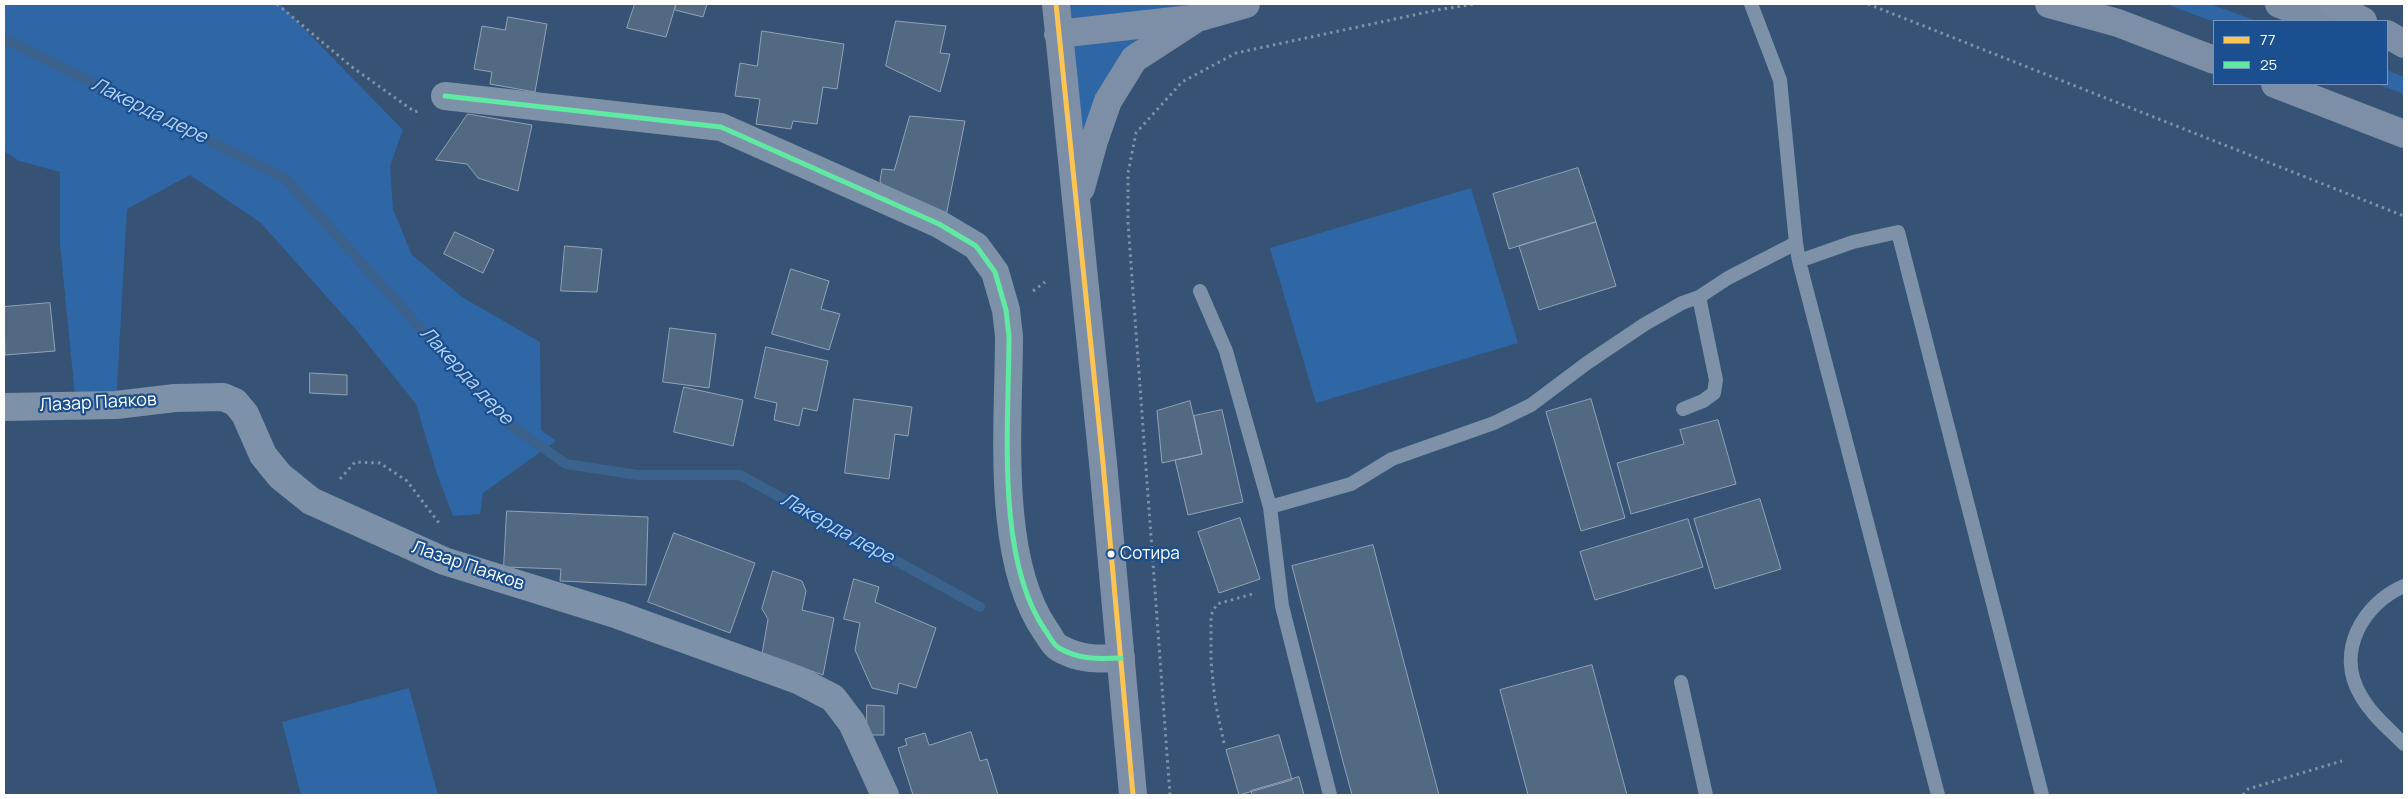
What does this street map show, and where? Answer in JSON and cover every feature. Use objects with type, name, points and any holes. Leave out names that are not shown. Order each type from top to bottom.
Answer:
[{"type":"main road","points":[[1056,4],[1077,201],[1133,795]]},
{"type":"main road","points":[[1058,34],[1197,18],[1246,4]]},
{"type":"main road","points":[[2049,4],[2118,23]]},
{"type":"main road","points":[[2071,4],[2213,60]]},
{"type":"main road","points":[[2278,4],[2321,20]]},
{"type":"main road","points":[[2332,4],[2361,20]]},
{"type":"main road","points":[[1077,201],[1094,141],[1108,101],[1134,60],[1197,18]]},
{"type":"main road","points":[[2388,35],[2404,44]]},
{"type":"main road","points":[[2388,46],[2404,53]]},
{"type":"main road","points":[[2278,85],[2404,134]]},
{"type":"street","points":[[445,96],[721,127],[939,224],[976,246],[995,272],[1006,310],[1009,336],[1010,521],[1020,578],[1038,619],[1057,647],[1089,660],[1121,658]]},
{"type":"street","name":"Лазар Паяков","points":[[4,407],[116,405],[175,398],[223,397],[235,402],[245,414],[263,455],[280,476],[311,501],[444,561],[618,615],[798,680],[833,698],[852,723],[885,795]]},
{"type":"lane","points":[[1751,4],[1780,80],[1799,261],[1938,795]]},
{"type":"lane","points":[[1799,261],[1853,242],[1898,232],[2042,795]]},
{"type":"lane","points":[[1270,507],[1351,484],[1392,459],[1435,446],[1502,420],[1531,405],[1587,363],[1645,324],[1682,303],[1699,297],[1728,278],[1796,243]]},
{"type":"lane","points":[[1200,291],[1226,351],[1270,507],[1282,606],[1330,795]]},
{"type":"lane","points":[[1683,409],[1714,393],[1716,380],[1699,297]]},
{"type":"lane","points":[[2404,586],[2375,604],[2364,616],[2356,633],[2352,651],[2352,671],[2360,695],[2374,716],[2404,744]]},
{"type":"lane","points":[[1681,682],[1706,795]]},
{"type":"path","points":[[278,4],[352,67],[415,112],[445,96]]},
{"type":"path","points":[[1868,4],[2404,216]]},
{"type":"path","points":[[340,514],[335,489],[343,473],[355,462],[380,463],[407,481],[440,524]]},
{"type":"path","points":[[1224,743],[1215,701],[1210,661],[1211,615],[1217,604],[1244,595],[1280,588]]},
{"type":"path","points":[[2243,795],[2248,789],[2342,761]]},
{"type":"shaded area","points":[[4,4],[280,4],[403,130],[390,166],[393,209],[412,255],[462,297],[540,342],[541,430],[556,441],[483,493],[480,514],[453,516],[437,474],[416,404],[358,332],[261,223],[190,175],[127,209],[116,405],[76,406],[60,244],[60,172],[19,161],[4,151]]},
{"type":"shaded area","points":[[1056,4],[1250,4],[1134,60],[1077,201]]},
{"type":"shaded area","points":[[2166,4],[2210,4],[2254,20],[2213,20],[2213,22]]},
{"type":"shaded area","points":[[2388,70],[2404,77],[2404,94],[2380,85],[2388,85]]},
{"type":"shaded area","points":[[1471,188],[1518,343],[1316,403],[1270,248]]},
{"type":"shaded area","points":[[409,688],[438,795],[301,795],[282,722]]},
{"type":"building","points":[[635,4],[676,4],[666,37],[627,28]]},
{"type":"building","points":[[676,4],[707,4],[703,17],[675,10]]},
{"type":"building","points":[[508,17],[547,24],[535,92],[490,84],[492,72],[474,69],[482,26],[505,30]]},
{"type":"building","points":[[896,21],[946,26],[940,53],[950,54],[940,92],[886,66]]},
{"type":"building","points":[[762,31],[844,44],[837,89],[823,87],[817,124],[793,121],[791,129],[756,124],[760,99],[735,96],[740,63],[757,66]]},
{"type":"building","points":[[468,114],[532,125],[518,191],[478,178],[467,164],[436,160]]},
{"type":"building","points":[[910,116],[965,121],[946,216],[885,193],[880,181],[882,169],[894,170]]},
{"type":"building","points":[[1578,168],[1596,222],[1509,249],[1493,194]]},
{"type":"building","points":[[1596,222],[1616,286],[1539,310],[1519,246]]},
{"type":"building","points":[[455,232],[494,250],[483,273],[444,254]]},
{"type":"building","points":[[565,246],[602,249],[597,292],[561,291]]},
{"type":"building","points":[[791,269],[829,281],[821,309],[840,314],[829,350],[772,334]]},
{"type":"building","points":[[50,303],[55,351],[5,355],[4,307]]},
{"type":"building","points":[[670,328],[716,334],[709,388],[663,382]]},
{"type":"building","points":[[766,347],[828,361],[817,411],[803,408],[799,426],[774,420],[777,403],[755,398]]},
{"type":"building","points":[[310,373],[347,375],[347,395],[310,393]]},
{"type":"building","points":[[684,387],[743,400],[733,446],[674,432]]},
{"type":"building","points":[[854,399],[912,407],[908,436],[895,434],[889,479],[845,473]]},
{"type":"building","points":[[1591,399],[1625,518],[1581,531],[1546,412]]},
{"type":"building","points":[[1190,401],[1202,454],[1162,463],[1157,411]]},
{"type":"building","points":[[1222,410],[1243,502],[1188,515],[1175,460],[1202,454],[1194,416]]},
{"type":"building","points":[[1718,420],[1736,484],[1631,514],[1617,463],[1684,444],[1680,430]]},
{"type":"building","points":[[1760,499],[1781,569],[1715,589],[1694,519]]},
{"type":"building","points":[[507,511],[648,517],[646,585],[560,581],[561,569],[504,567]]},
{"type":"building","points":[[1240,518],[1260,579],[1219,593],[1198,532]]},
{"type":"building","points":[[1688,519],[1703,567],[1595,600],[1580,552]]},
{"type":"building","points":[[674,533],[755,563],[730,633],[648,602]]},
{"type":"building","points":[[1373,545],[1439,795],[1352,795],[1342,758],[1292,566]]},
{"type":"building","points":[[773,571],[802,581],[806,591],[802,610],[834,618],[823,675],[762,654],[768,619],[762,609]]},
{"type":"building","points":[[854,579],[879,587],[875,602],[936,628],[916,688],[899,683],[897,694],[872,688],[855,650],[860,623],[844,619]]},
{"type":"building","points":[[1592,665],[1627,795],[1528,795],[1500,690]]},
{"type":"building","points":[[867,705],[884,706],[884,735],[867,735]]},
{"type":"building","points":[[971,732],[980,761],[987,759],[998,795],[913,795],[898,748],[907,745],[905,739],[925,733],[929,745]]},
{"type":"building","points":[[1279,735],[1292,780],[1239,795],[1226,750]]},
{"type":"building","points":[[1299,777],[1304,795],[1252,795],[1251,791]]},
{"type":"waterway","name":"Лакерда дере","points":[[4,39],[286,179],[503,420],[566,464],[638,475],[740,475],[980,607]]},
{"type":"transit line","name":"77","points":[[1056,4],[1103,463],[1133,795]]},
{"type":"transit line","name":"25","points":[[445,96],[721,127],[939,224],[976,246],[995,272],[1006,310],[1009,336],[1008,488],[1018,565],[1029,600],[1045,630],[1057,647],[1082,657],[1121,658]]},
{"type":"place","name":"Сотира","points":[[1111,554]]}]
